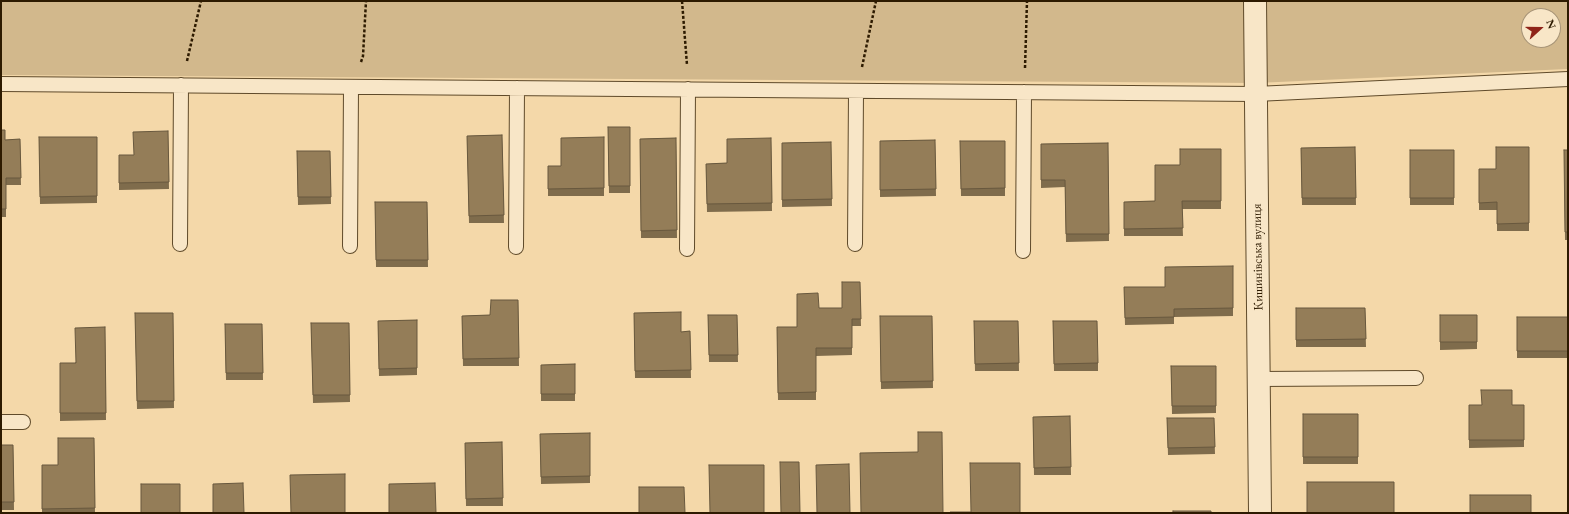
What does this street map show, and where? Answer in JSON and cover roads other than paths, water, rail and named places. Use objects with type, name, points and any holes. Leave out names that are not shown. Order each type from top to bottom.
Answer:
[{"type":"street","name":"Кишинівська вулиця","points":[[1255,1],[1260,513]]},
{"type":"lane","points":[[1,84],[1256,94],[1568,79]]},
{"type":"lane","points":[[180,244],[181,85]]},
{"type":"lane","points":[[350,246],[351,87]]},
{"type":"lane","points":[[516,247],[517,88]]},
{"type":"lane","points":[[687,249],[688,89]]},
{"type":"lane","points":[[855,244],[856,91]]},
{"type":"lane","points":[[1023,251],[1024,92]]},
{"type":"lane","points":[[1259,379],[1416,378]]},
{"type":"lane","points":[[1,422],[22,422]]}]
